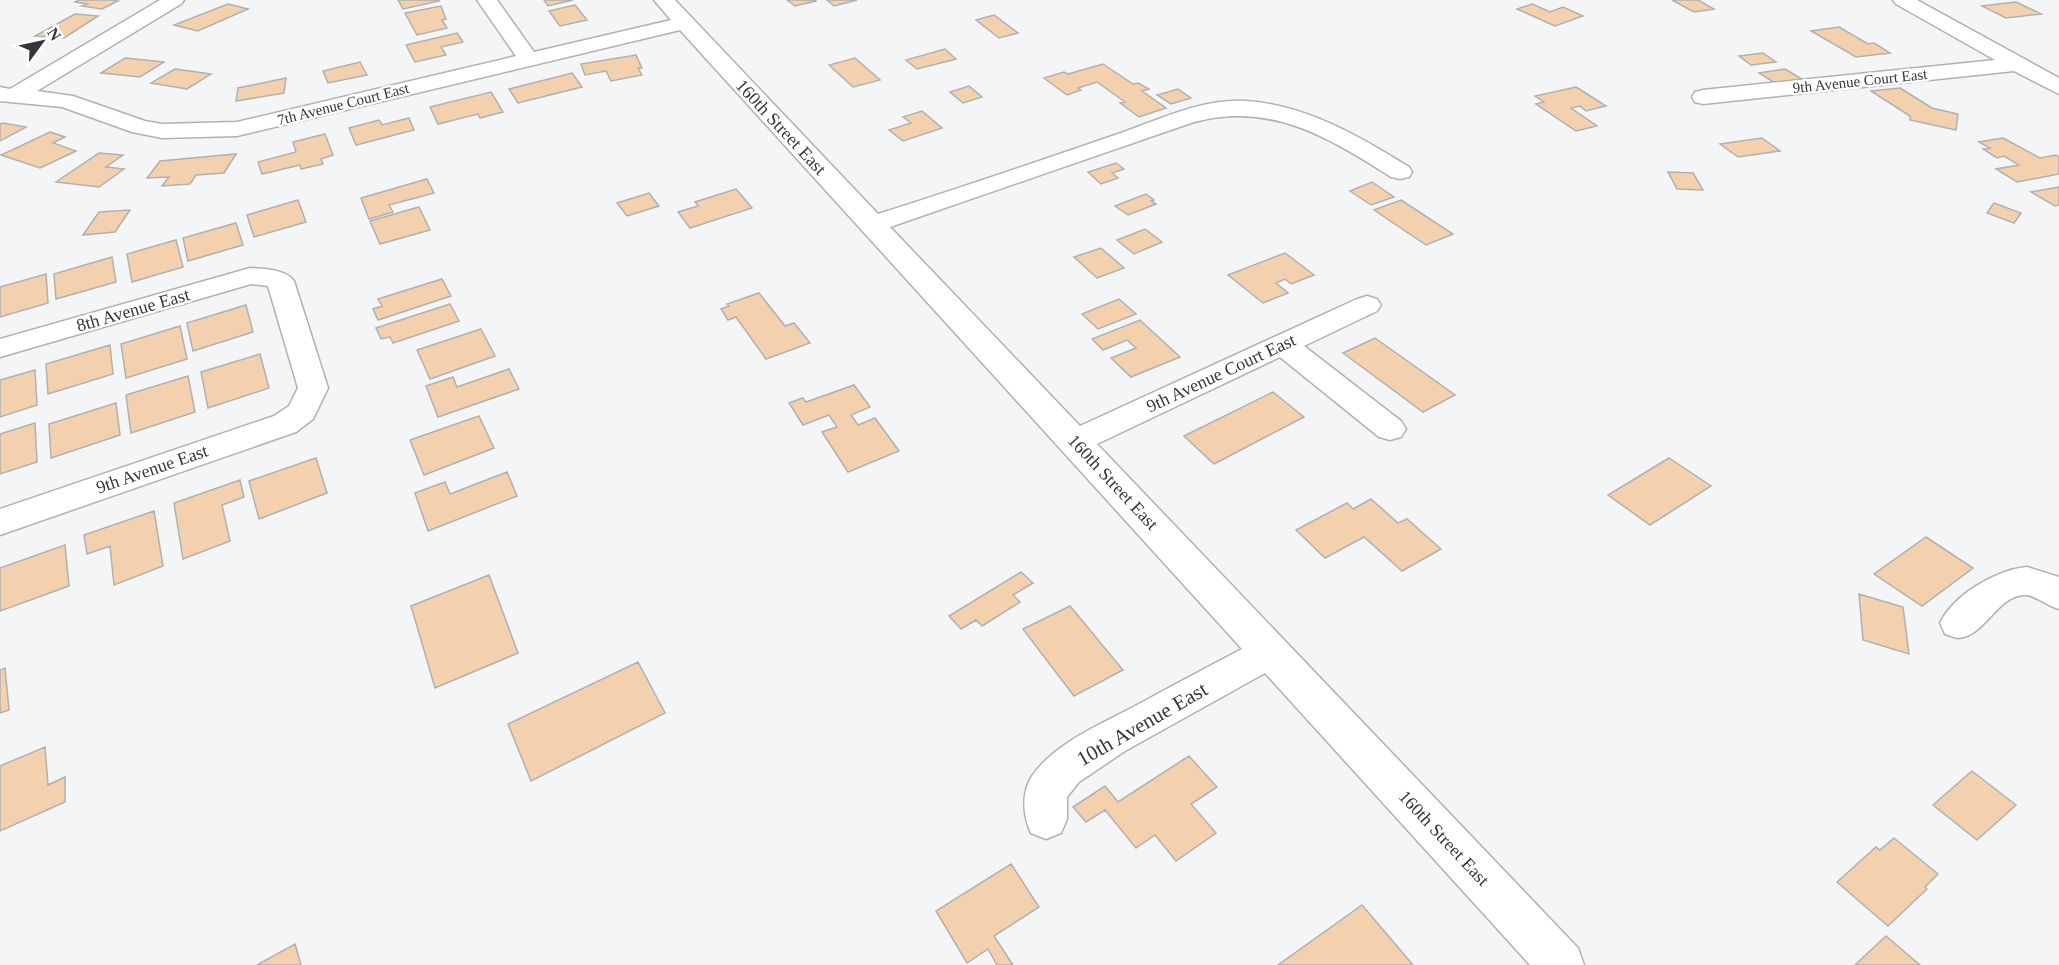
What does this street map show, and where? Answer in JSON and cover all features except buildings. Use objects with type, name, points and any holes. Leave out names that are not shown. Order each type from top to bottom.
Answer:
[{"type":"street","points":[[8,95],[174,0]]},
{"type":"street","points":[[487,0],[528,59]]},
{"type":"street","points":[[1903,0],[2059,87]]},
{"type":"street","name":"7th Avenue Court East","points":[[8,95],[74,103],[151,129],[184,132],[237,129],[528,59],[674,11]]},
{"type":"street","name":"160th Street East","points":[[674,11],[1562,965]]},
{"type":"street","name":"9th Avenue Court East","points":[[1703,97],[2018,64]]},
{"type":"street","points":[[872,224],[989,187],[1189,118],[1227,108],[1263,111],[1312,126],[1363,149],[1400,172]]},
{"type":"street","name":"8th Avenue East","points":[[0,348],[250,276],[267,277],[280,281],[313,388],[302,412]]},
{"type":"street","name":"9th Avenue Court East","points":[[1075,441],[1367,305]]},
{"type":"street","points":[[1283,344],[1390,429]]},
{"type":"street","name":"9th Avenue East","points":[[0,522],[285,424],[302,412]]},
{"type":"street","points":[[1958,623],[2009,583],[2021,580],[2038,583],[2059,595]]},
{"type":"street","name":"10th Avenue East","points":[[1046,819],[1046,791],[1064,769],[1111,739],[1270,652]]}]
